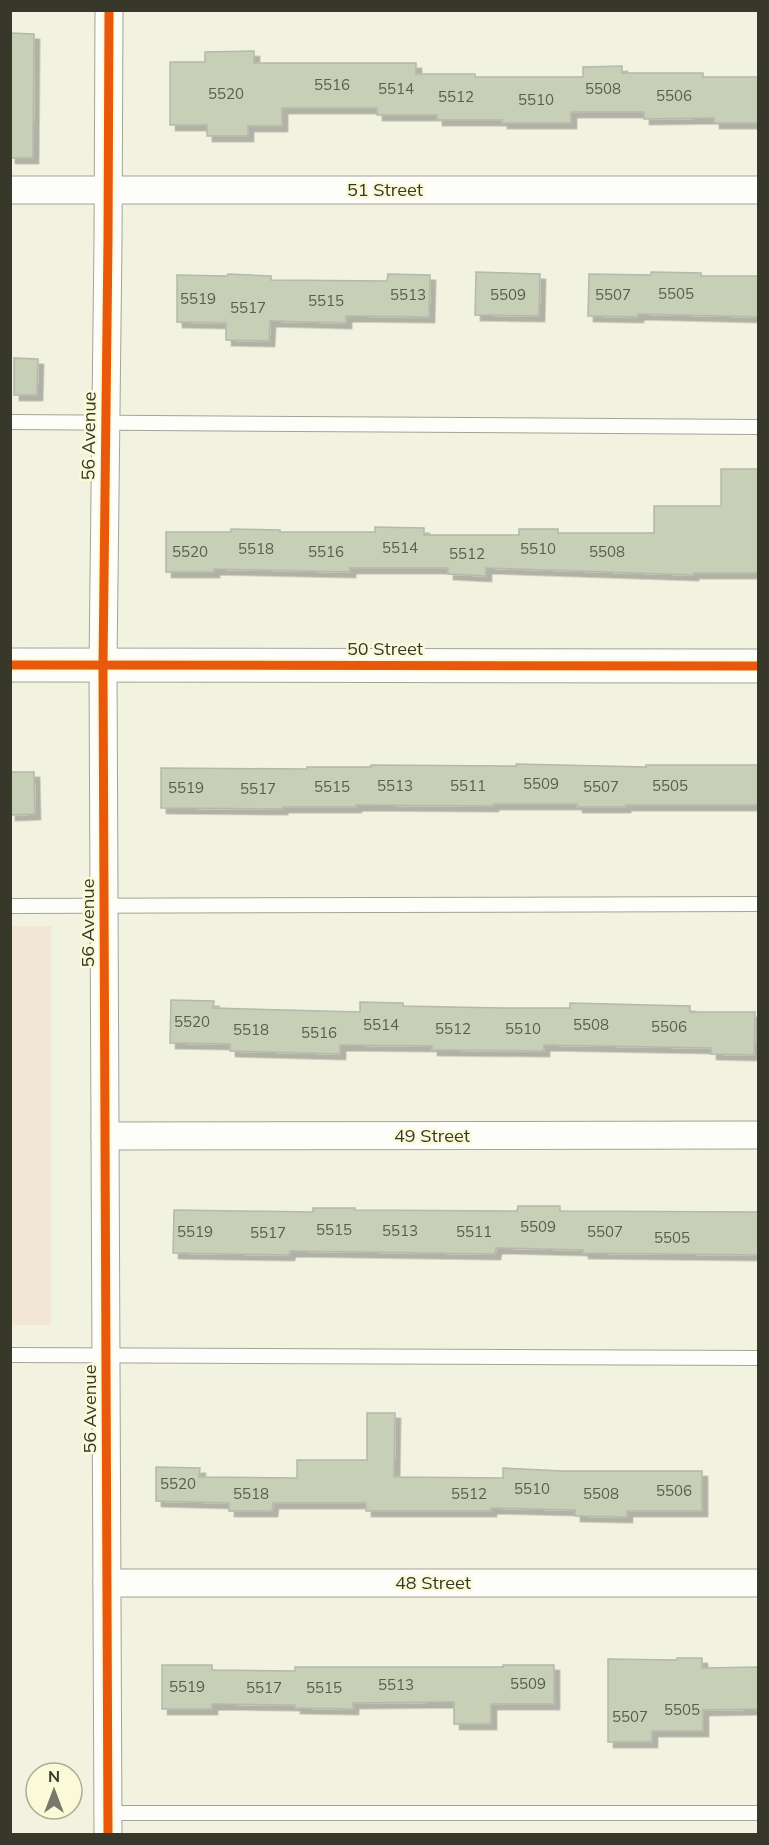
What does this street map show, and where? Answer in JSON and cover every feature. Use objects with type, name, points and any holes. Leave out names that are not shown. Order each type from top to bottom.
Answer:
[{"type":"street","name":"56 Avenue","points":[[108,1824],[103,665],[109,10]]},
{"type":"street","name":"51 Street","points":[[10,190],[759,190]]},
{"type":"street","name":"50 Street","points":[[10,665],[759,666]]},
{"type":"street","name":"49 Street","points":[[105,1136],[759,1135]]},
{"type":"street","name":"48 Street","points":[[107,1583],[759,1583]]},
{"type":"lane","points":[[10,422],[759,427]]},
{"type":"lane","points":[[10,906],[759,904]]},
{"type":"lane","points":[[10,1355],[759,1358]]},
{"type":"lane","points":[[108,1824],[759,1813]]},
{"type":"shaded area","points":[[11,926],[51,926],[51,1325],[11,1325]]},
{"type":"building","points":[[10,33],[34,34],[33,158],[10,158]]},
{"type":"building","points":[[254,51],[254,63],[416,63],[416,74],[475,74],[475,77],[583,77],[583,67],[622,66],[622,73],[703,73],[703,77],[759,77],[759,123],[714,123],[714,118],[644,119],[644,112],[571,112],[571,123],[502,123],[502,120],[437,120],[437,115],[377,115],[377,108],[282,108],[282,126],[248,126],[248,136],[207,136],[207,125],[170,125],[170,62],[205,62],[205,52]]},
{"type":"building","points":[[476,272],[540,274],[539,316],[475,315]]},
{"type":"building","points":[[651,272],[701,273],[701,276],[759,276],[759,317],[638,314],[638,317],[588,316],[589,274],[651,275]]},
{"type":"building","points":[[228,274],[271,276],[271,280],[387,281],[388,274],[430,275],[429,317],[346,316],[346,323],[270,321],[269,341],[226,340],[226,323],[177,322],[177,275],[227,276]]},
{"type":"building","points":[[14,358],[38,359],[37,395],[14,395]]},
{"type":"building","points":[[721,469],[759,469],[759,573],[693,573],[693,575],[486,568],[486,576],[448,574],[448,568],[350,568],[350,572],[214,569],[214,572],[166,572],[166,532],[231,532],[231,529],[280,530],[280,532],[375,532],[375,527],[424,528],[424,535],[519,535],[519,529],[558,529],[558,533],[654,533],[654,506],[721,506]]},
{"type":"building","points":[[516,764],[646,767],[646,765],[759,765],[759,805],[577,807],[577,804],[493,804],[493,806],[356,805],[356,807],[283,807],[282,809],[161,808],[161,768],[307,769],[307,767],[371,767],[371,765],[516,766]]},
{"type":"building","points":[[10,772],[34,772],[35,814],[10,815]]},
{"type":"building","points":[[171,1000],[214,1001],[213,1008],[360,1012],[360,1002],[403,1003],[403,1006],[502,1008],[570,1008],[570,1003],[690,1006],[690,1012],[755,1012],[754,1055],[711,1054],[711,1048],[544,1045],[544,1051],[432,1050],[432,1046],[340,1045],[340,1054],[230,1051],[230,1044],[170,1043]]},
{"type":"building","points":[[518,1206],[560,1206],[560,1211],[759,1212],[759,1255],[583,1253],[583,1250],[496,1248],[495,1254],[290,1251],[289,1255],[173,1253],[174,1210],[313,1212],[313,1208],[355,1208],[355,1210],[517,1211]]},
{"type":"building","points":[[367,1413],[395,1413],[394,1477],[503,1478],[503,1468],[562,1471],[702,1471],[702,1511],[627,1511],[627,1517],[575,1516],[575,1510],[491,1508],[491,1511],[366,1511],[366,1503],[273,1503],[272,1511],[229,1511],[229,1503],[156,1501],[156,1467],[200,1468],[199,1477],[297,1478],[297,1460],[367,1460]]},
{"type":"building","points":[[677,1658],[702,1658],[702,1668],[759,1667],[759,1709],[703,1710],[703,1731],[652,1731],[652,1742],[608,1742],[608,1659],[677,1660]]},
{"type":"building","points":[[162,1665],[212,1665],[212,1670],[295,1671],[295,1667],[554,1665],[554,1704],[491,1704],[491,1724],[454,1724],[454,1702],[353,1703],[353,1709],[295,1708],[295,1705],[212,1704],[212,1709],[162,1709]]},
{"type":"cycle path","points":[[108,1834],[103,665],[109,10]]},
{"type":"cycle path","points":[[10,665],[758,666]]}]
